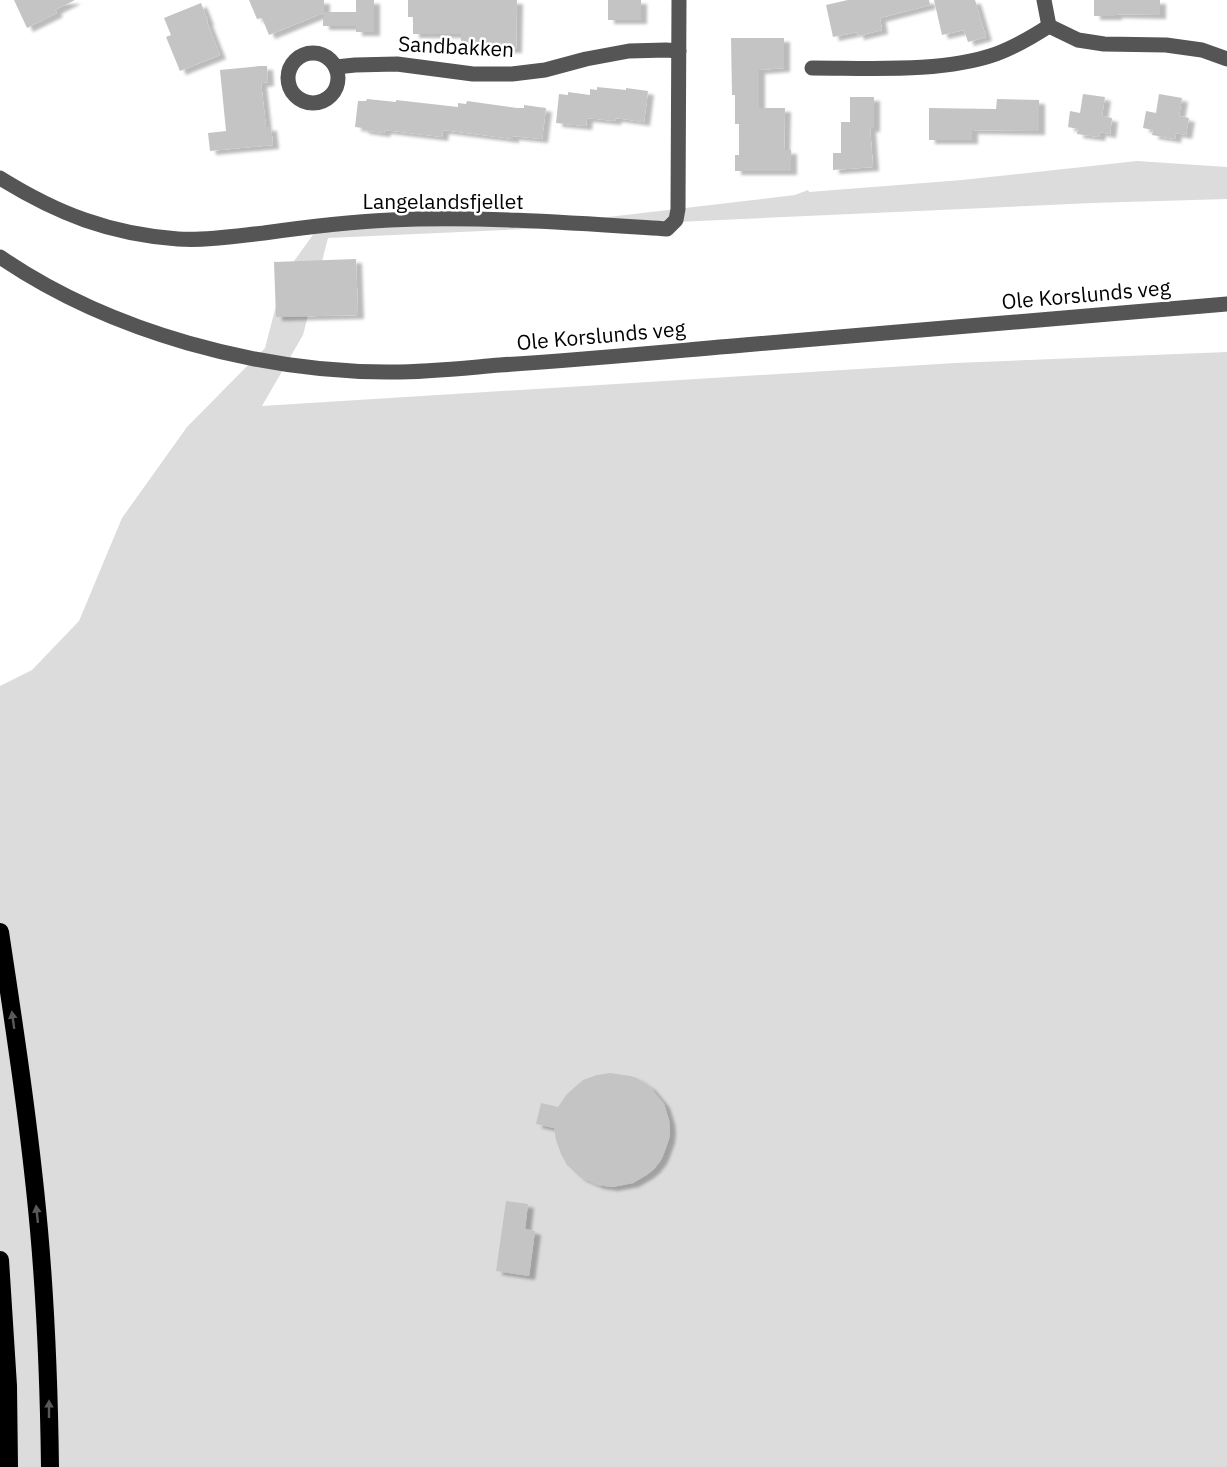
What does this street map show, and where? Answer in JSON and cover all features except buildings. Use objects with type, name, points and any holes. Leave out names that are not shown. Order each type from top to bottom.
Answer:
[{"type":"highway","points":[[0,932],[22,1081],[39,1231],[49,1386],[50,1467]]},
{"type":"highway","points":[[0,1260],[9,1386],[9,1467]]},
{"type":"street","name":"Langelandsfjellet","points":[[0,178],[74,217],[133,234],[179,240],[215,239],[390,220],[478,220],[667,229],[676,220],[678,209],[679,0]]},
{"type":"street","points":[[1044,0],[1049,26]]},
{"type":"street","points":[[1049,26],[1078,40],[1104,45],[1166,45],[1202,50],[1227,59]]},
{"type":"street","points":[[812,68],[905,68],[960,63],[1023,43],[1049,26]]},
{"type":"street","name":"Sandbakken","points":[[336,67],[397,64],[473,74],[512,74],[545,70],[629,51],[679,51]]},
{"type":"street","name":"Ole Korslunds veg","points":[[0,257],[58,291],[120,321],[202,347],[293,365],[392,372],[544,362],[1227,304]]},
{"type":"shaded area","points":[[1137,161],[1227,167],[1227,199],[1092,203],[328,238],[303,335],[262,406],[955,363],[1227,352],[1227,1467],[0,1467],[0,686],[32,670],[79,621],[122,518],[187,427],[265,348],[284,275],[320,225],[557,223],[795,195],[808,190],[809,192],[962,180]]}]
